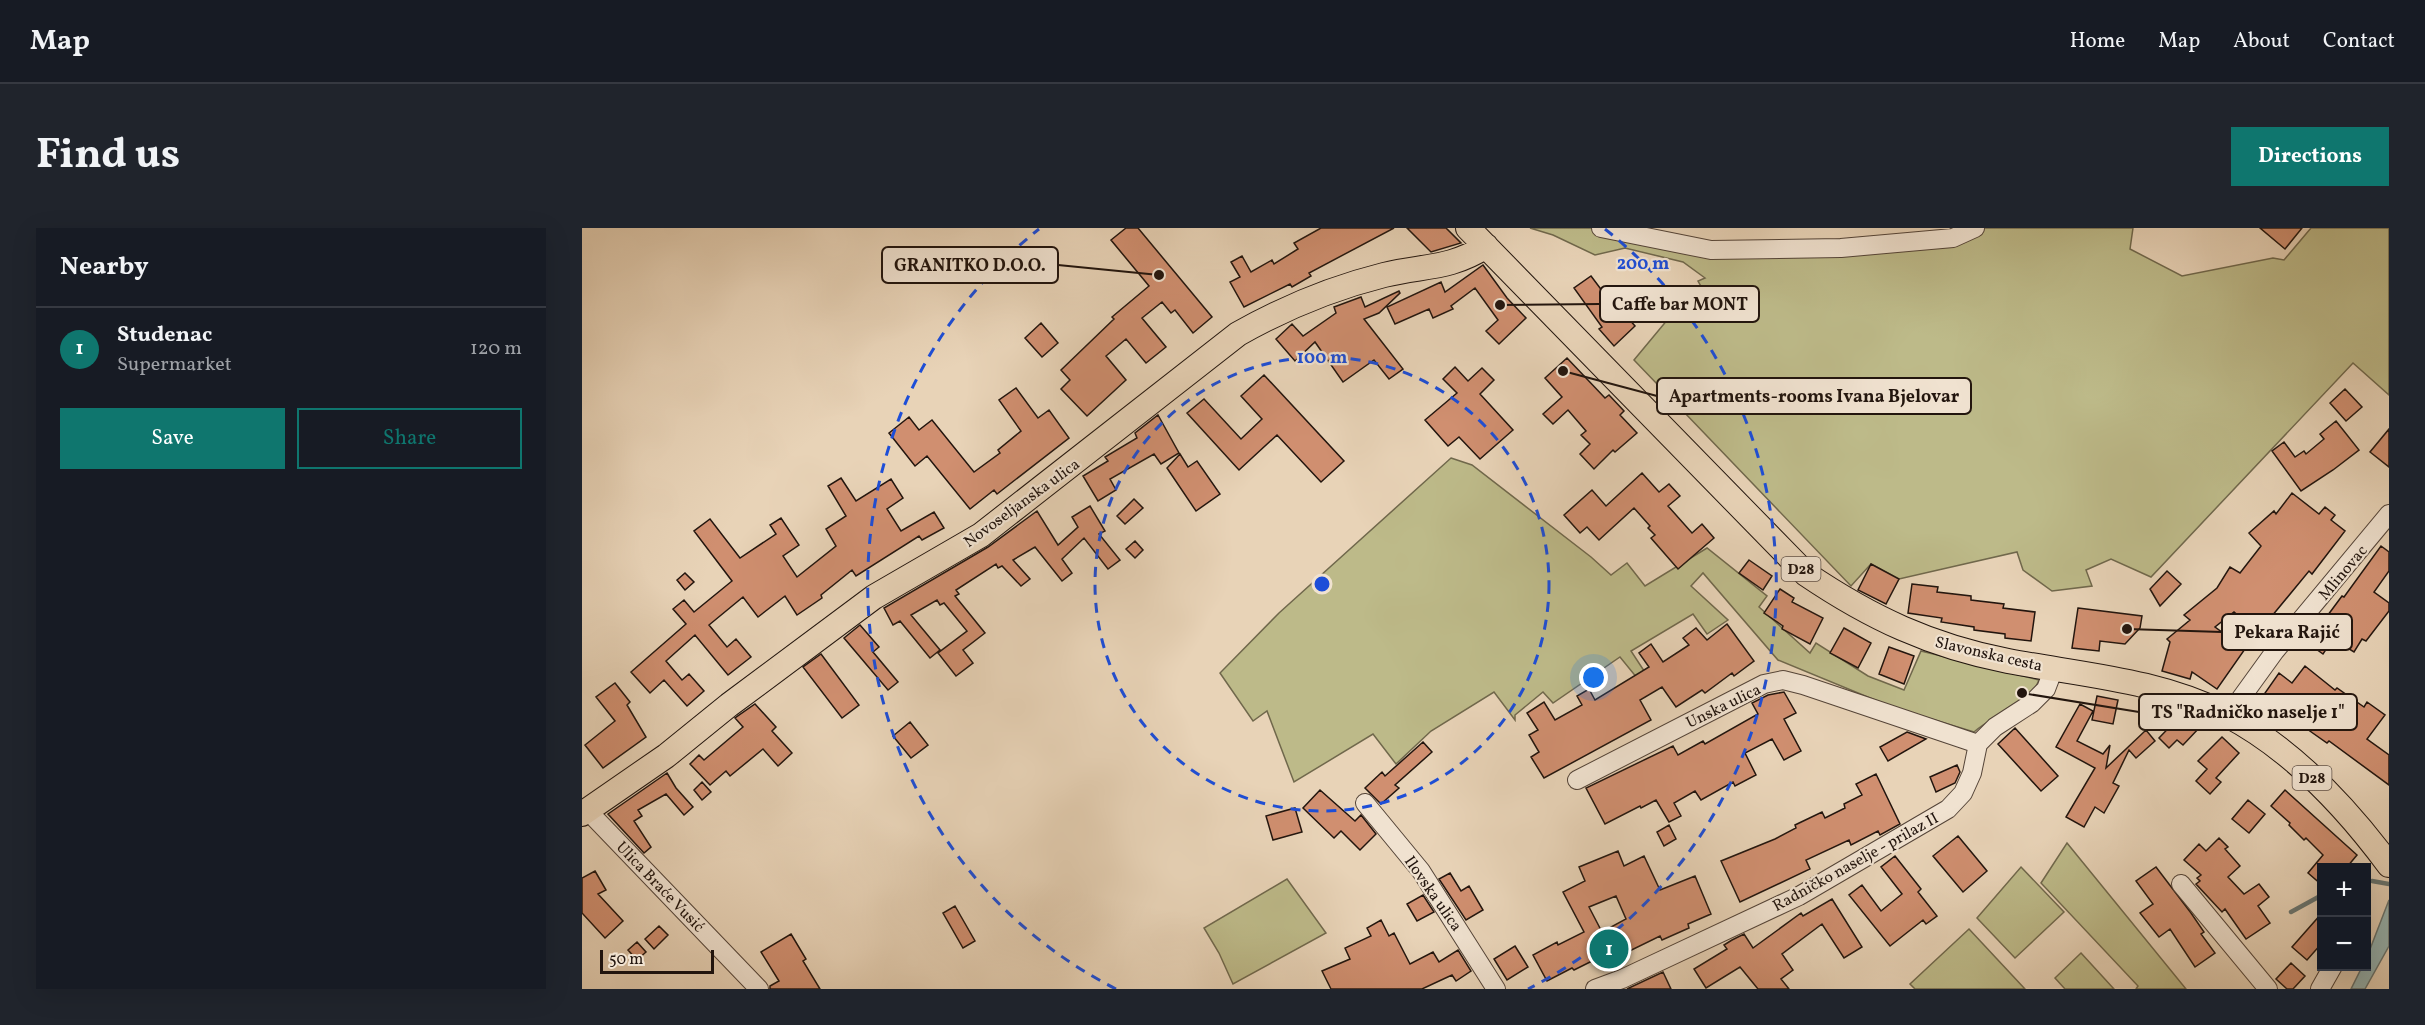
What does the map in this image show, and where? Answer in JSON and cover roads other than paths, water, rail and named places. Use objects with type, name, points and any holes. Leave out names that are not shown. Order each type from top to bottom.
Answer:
[{"type":"main road","name":"Slavonska cesta","points":[[1475,233],[1806,574],[1857,607],[1888,623],[1940,644],[2005,660],[2143,684],[2179,695],[2228,716],[2267,740],[2303,769],[2334,800],[2386,861]]},
{"type":"main road","name":"Novoseljanska ulica","points":[[585,812],[666,756],[729,705],[874,597],[981,535],[1238,334],[1272,315],[1330,291],[1386,274],[1451,264],[1469,257],[1475,233]]},
{"type":"street","points":[[1601,228],[1711,250],[1841,248],[1953,238],[1975,228]]},
{"type":"street","name":"Mlinovac","points":[[2228,716],[2270,657],[2389,514]]},
{"type":"street","points":[[1978,744],[1995,727],[2032,703],[2046,689],[2054,668]]},
{"type":"street","name":"Unska ulica","points":[[1577,780],[1733,699],[1764,684],[1783,680],[1814,688],[1978,744]]},
{"type":"street","name":"Radničko naselje - prilaz II","points":[[1595,989],[1623,984],[1799,896],[1948,809],[1963,793],[1972,773],[1978,744]]},
{"type":"street","name":"Ilovska ulica","points":[[1365,803],[1421,871],[1496,989]]},
{"type":"street","name":"Ulica Braće Vusić","points":[[585,812],[759,989]]},
{"type":"street","points":[[2181,884],[2268,989]]},
{"type":"street","points":[[2320,989],[2330,971]]},
{"type":"water","points":[[2389,900],[2389,946],[2365,989],[2351,989],[2360,971],[2371,971],[2371,947]]},
{"type":"waterway","points":[[2372,881],[2389,884]]},
{"type":"waterway","points":[[2291,912],[2317,898]]},
{"type":"place","name":"GRANITKO D.O.O.","points":[[1159,275]]},
{"type":"place","name":"Caffe bar MONT","points":[[1500,305]]},
{"type":"place","name":"Apartments-rooms Ivana Bjelovar","points":[[1563,371]]},
{"type":"place","name":"Pekara Rajić","points":[[2127,629]]},
{"type":"place","name":"TS \"Radničko naselje 1\"","points":[[2022,693]]},
{"type":"place","name":"Studenac","points":[[1609,949]]}]
